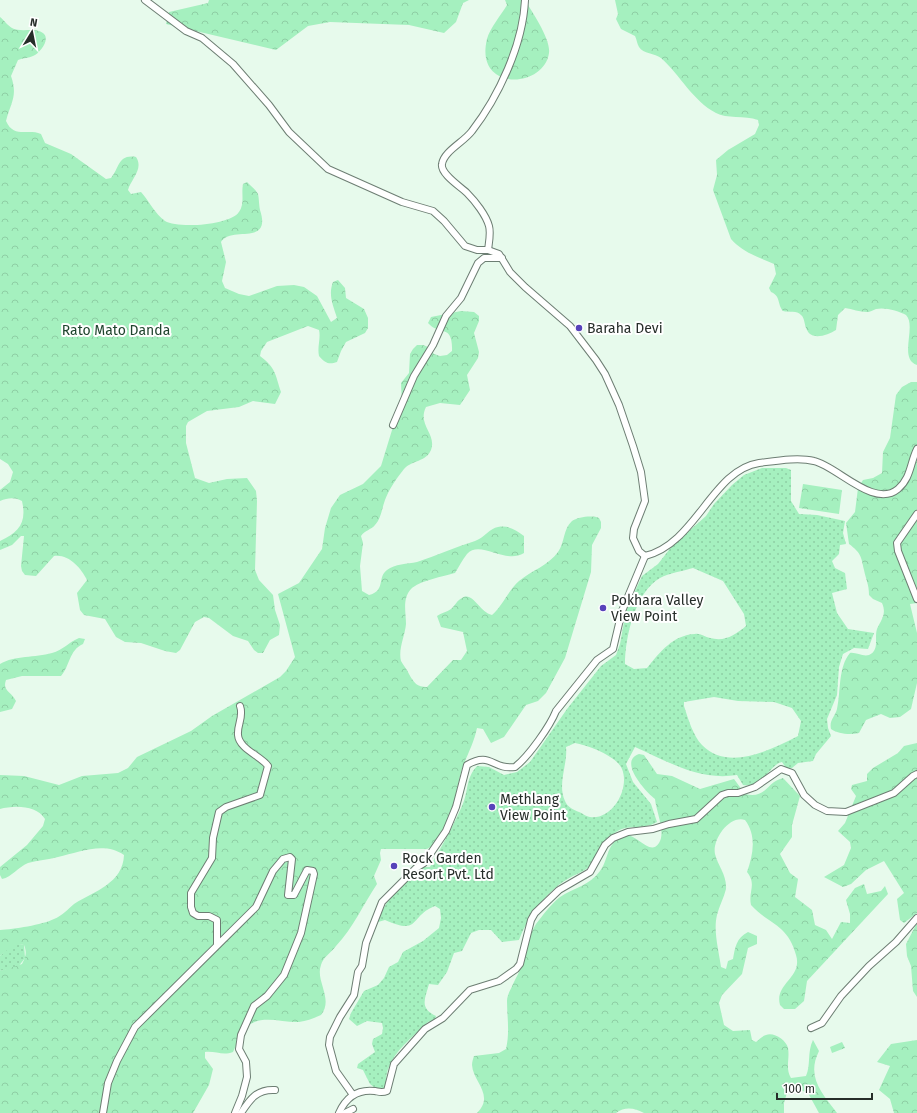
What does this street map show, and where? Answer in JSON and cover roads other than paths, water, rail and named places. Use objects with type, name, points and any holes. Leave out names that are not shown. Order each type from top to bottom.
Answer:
[{"type":"street","points":[[145,0],[186,31],[202,38],[233,64],[269,105],[289,132],[328,169],[402,202],[433,211],[444,221],[465,246],[477,250],[488,250],[502,258],[510,272],[570,326],[596,360],[616,398],[640,472],[645,501],[634,529],[634,538],[639,551],[645,556]]},
{"type":"street","points":[[488,250],[489,225],[485,216],[469,194],[446,174],[442,164],[446,156],[471,133],[501,81],[521,28],[525,0]]},
{"type":"street","points":[[393,425],[414,376],[433,345],[446,316],[461,298],[478,263],[484,258],[502,258]]},
{"type":"street","points":[[353,1095],[336,1071],[329,1045],[330,1037],[356,992],[358,972],[362,966],[366,943],[382,902],[416,868],[424,863],[446,831],[456,807],[467,765],[476,759],[483,759],[505,767],[515,766],[538,741],[552,720],[556,711],[597,660],[613,649],[622,611],[645,556],[659,551],[682,533],[694,521],[728,478],[753,465],[791,460],[813,460],[822,463],[855,484],[877,494],[887,494],[898,489],[906,481],[917,449]]},
{"type":"street","points":[[917,514],[897,543],[898,551],[917,599]]},
{"type":"street","points":[[217,944],[217,920],[209,916],[198,916],[193,913],[191,892],[212,858],[213,838],[219,812],[226,807],[260,795],[268,766],[263,759],[241,743],[238,736],[242,713],[240,706]]},
{"type":"street","points":[[340,1113],[342,1106],[353,1095],[361,1091],[383,1093],[388,1091],[394,1064],[425,1029],[443,1018],[470,990],[499,981],[516,969],[520,964],[531,920],[535,913],[560,890],[590,872],[605,845],[612,838],[628,832],[653,829],[696,819],[722,795],[728,793],[738,794],[755,787],[781,769],[792,773],[804,795],[815,805],[828,810],[846,812],[894,793],[917,774]]},
{"type":"street","points":[[103,1113],[108,1083],[117,1061],[135,1027],[256,907],[273,871],[286,857],[292,859],[287,892],[291,896],[294,896],[305,872],[307,870],[314,871],[302,933],[284,975],[267,996],[254,1006],[241,1035],[240,1049],[246,1062],[247,1077],[242,1096],[235,1113]]},
{"type":"street","points":[[811,1028],[822,1023],[841,996],[869,966],[896,942],[917,918]]},
{"type":"street","points":[[241,1113],[251,1099],[265,1090],[275,1090]]},
{"type":"street","points":[[345,1113],[353,1109]]},
{"type":"place","name":"Baraha Devi","points":[[579,328]]},
{"type":"place","name":"Pokhara Valley View Point","points":[[603,608]]},
{"type":"place","name":"Methlang View Point","points":[[492,807]]},
{"type":"place","name":"Rock Garden Resort Pvt. Ltd","points":[[394,866]]},
{"type":"park label","name":"Rato Mato Danda","points":[[116,330]]}]
